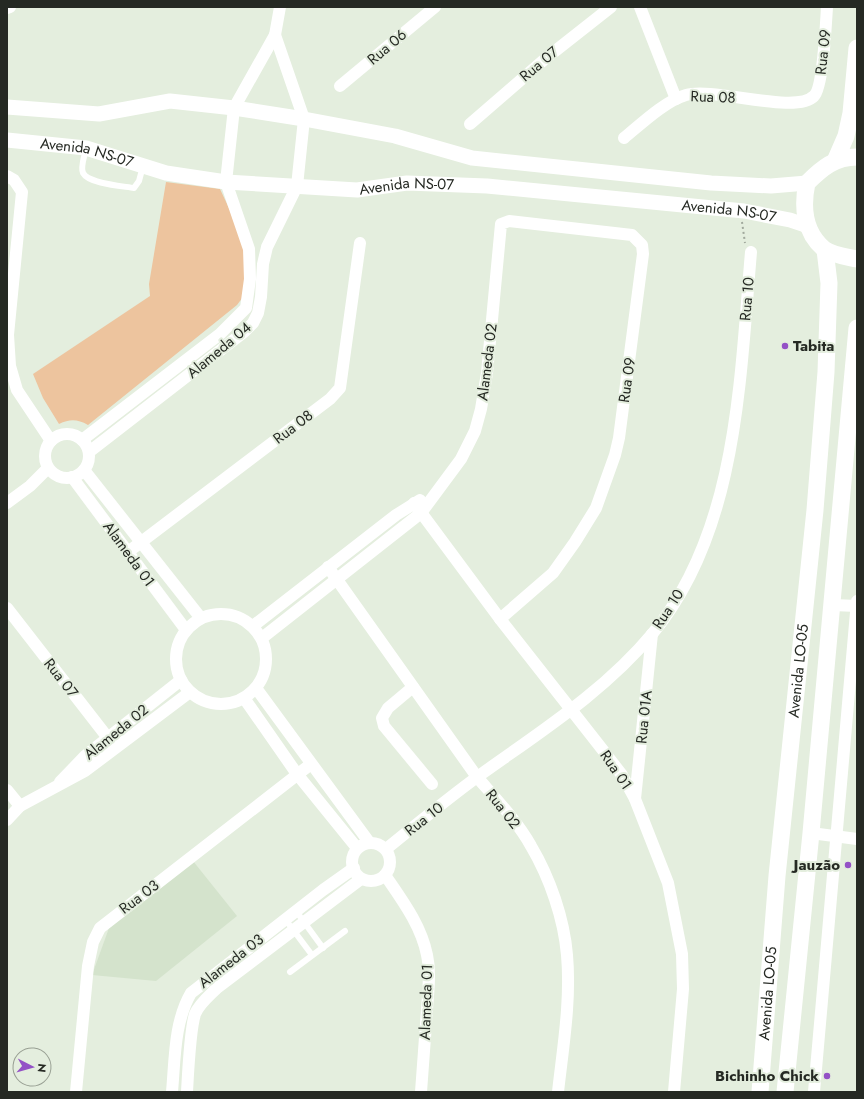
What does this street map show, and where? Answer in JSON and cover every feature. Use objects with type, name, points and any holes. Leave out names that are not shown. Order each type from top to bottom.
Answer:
[{"type":"main road","points":[[836,159],[846,136],[851,113],[857,48]]},
{"type":"main road","points":[[857,157],[836,159],[822,168],[807,183],[804,198],[804,212],[808,226],[825,250],[857,259]]},
{"type":"main road","name":"Avenida LO-05","points":[[760,1092],[777,876],[815,510],[826,372],[829,283],[825,250]]},
{"type":"main road","name":"Avenida LO-05","points":[[785,1092],[833,605],[857,328]]},
{"type":"street","points":[[226,182],[234,108],[275,35],[280,7]]},
{"type":"street","name":"Rua 06","points":[[340,86],[435,7]]},
{"type":"street","name":"Rua 07","points":[[470,124],[545,59],[611,7]]},
{"type":"street","points":[[640,7],[676,99]]},
{"type":"street","name":"Rua 09","points":[[815,96],[820,80],[827,7]]},
{"type":"street","points":[[275,35],[304,118],[297,186]]},
{"type":"street","name":"Rua 08","points":[[624,138],[676,99],[690,94],[705,94],[794,103],[809,100],[815,96]]},
{"type":"street","name":"Avenida NS-07","points":[[7,107],[100,114],[170,101],[304,118],[395,136],[472,158],[711,183],[771,186],[807,183]]},
{"type":"street","name":"Avenida NS-07","points":[[7,140],[86,148],[166,173],[226,182],[357,190],[407,183],[458,184],[744,211],[790,220],[808,226]]},
{"type":"street","points":[[7,176],[14,180],[22,192],[8,335],[10,366],[17,390],[51,441]]},
{"type":"street","name":"Alameda 04","points":[[82,440],[133,399],[220,334],[246,308],[250,279],[250,249],[226,182]]},
{"type":"street","name":"Alameda 04","points":[[89,452],[215,356],[253,323],[259,308],[263,264],[267,247],[297,186]]},
{"type":"street","name":"Rua 09","points":[[500,619],[553,573],[576,542],[596,508],[615,455],[619,438],[643,254],[642,245],[632,235],[509,221],[503,222]]},
{"type":"street","name":"Alameda 02","points":[[262,638],[337,579],[437,492],[461,459],[475,430],[481,409],[487,373],[499,233],[503,222]]},
{"type":"street","name":"Rua 08","points":[[128,552],[330,399],[340,388],[360,243]]},
{"type":"street","name":"Rua 10","points":[[386,849],[477,777],[570,710],[613,674],[652,634],[669,611],[703,548],[719,495],[736,415],[751,252]]},
{"type":"street","points":[[146,390],[156,401]]},
{"type":"street","points":[[133,399],[142,412]]},
{"type":"street","points":[[70,434],[82,440],[89,452],[87,464],[84,470],[72,477],[59,476],[48,468],[45,454],[51,441],[63,435],[70,434]]},
{"type":"street","points":[[7,503],[30,486],[48,468]]},
{"type":"street","name":"Alameda 01","points":[[84,470],[142,540],[200,617]]},
{"type":"street","name":"Alameda 01","points":[[72,477],[186,630]]},
{"type":"street","name":"Alameda 02","points":[[253,626],[328,567],[418,508]]},
{"type":"street","name":"Rua 01","points":[[418,508],[500,619],[622,775],[635,799],[668,883],[682,949],[683,989],[674,1092]]},
{"type":"street","name":"Rua 02","points":[[328,567],[477,777],[501,804],[531,846],[546,877],[564,929],[567,956],[567,1000],[558,1092]]},
{"type":"street","points":[[814,1092],[857,604],[833,605]]},
{"type":"street","name":"Rua 07","points":[[7,608],[115,747]]},
{"type":"street","points":[[223,613],[237,616],[253,626],[262,638],[267,661],[264,676],[256,688],[244,698],[230,704],[216,704],[202,700],[190,692],[181,680],[176,667],[176,654],[179,642],[186,630],[200,617],[223,613]]},
{"type":"street","name":"Rua 01A","points":[[635,799],[652,634]]},
{"type":"street","name":"Alameda 02","points":[[55,787],[80,761],[108,737],[181,680]]},
{"type":"street","points":[[413,687],[388,708],[382,718],[384,726],[432,784]]},
{"type":"street","points":[[256,688],[368,842],[381,845],[386,849],[390,859],[388,871],[385,875],[374,880],[361,879],[354,868],[352,860],[357,848],[368,842]]},
{"type":"street","name":"Alameda 02","points":[[7,820],[20,806],[84,771],[190,692]]},
{"type":"street","points":[[244,698],[297,774],[357,848]]},
{"type":"street","name":"Rua 03","points":[[76,1092],[88,966],[93,942],[100,928],[311,764]]},
{"type":"street","points":[[7,790],[20,806]]},
{"type":"street","points":[[811,833],[857,838]]},
{"type":"street","name":"Alameda 03","points":[[172,1092],[180,1020],[184,1005],[191,993],[296,910],[354,868]]},
{"type":"street","name":"Alameda 01","points":[[385,875],[407,908],[421,935],[427,956],[429,976],[421,1092]]},
{"type":"street","name":"Alameda 03","points":[[187,1092],[195,1014],[202,1002],[217,988],[361,879]]},
{"type":"lane","points":[[86,148],[82,167],[83,173],[91,180],[134,188],[139,181],[143,166]]},
{"type":"lane","points":[[296,910],[323,948]]},
{"type":"lane","points":[[285,919],[312,955]]},
{"type":"lane","points":[[290,972],[345,931]]},
{"type":"path","points":[[744,211],[741,227],[744,240],[751,252]]},
{"type":"shaded area","points":[[166,182],[220,189],[242,236],[249,289],[237,305],[88,425],[74,420],[59,424],[43,398],[33,374],[150,296],[149,284]]},
{"type":"shaded area","points":[[193,861],[237,916],[156,981],[92,975],[109,928]]},
{"type":"place","name":"Tabita","points":[[785,346]]},
{"type":"place","name":"Jauzão","points":[[848,865]]},
{"type":"place","name":"Bichinho Chick","points":[[827,1076]]}]
